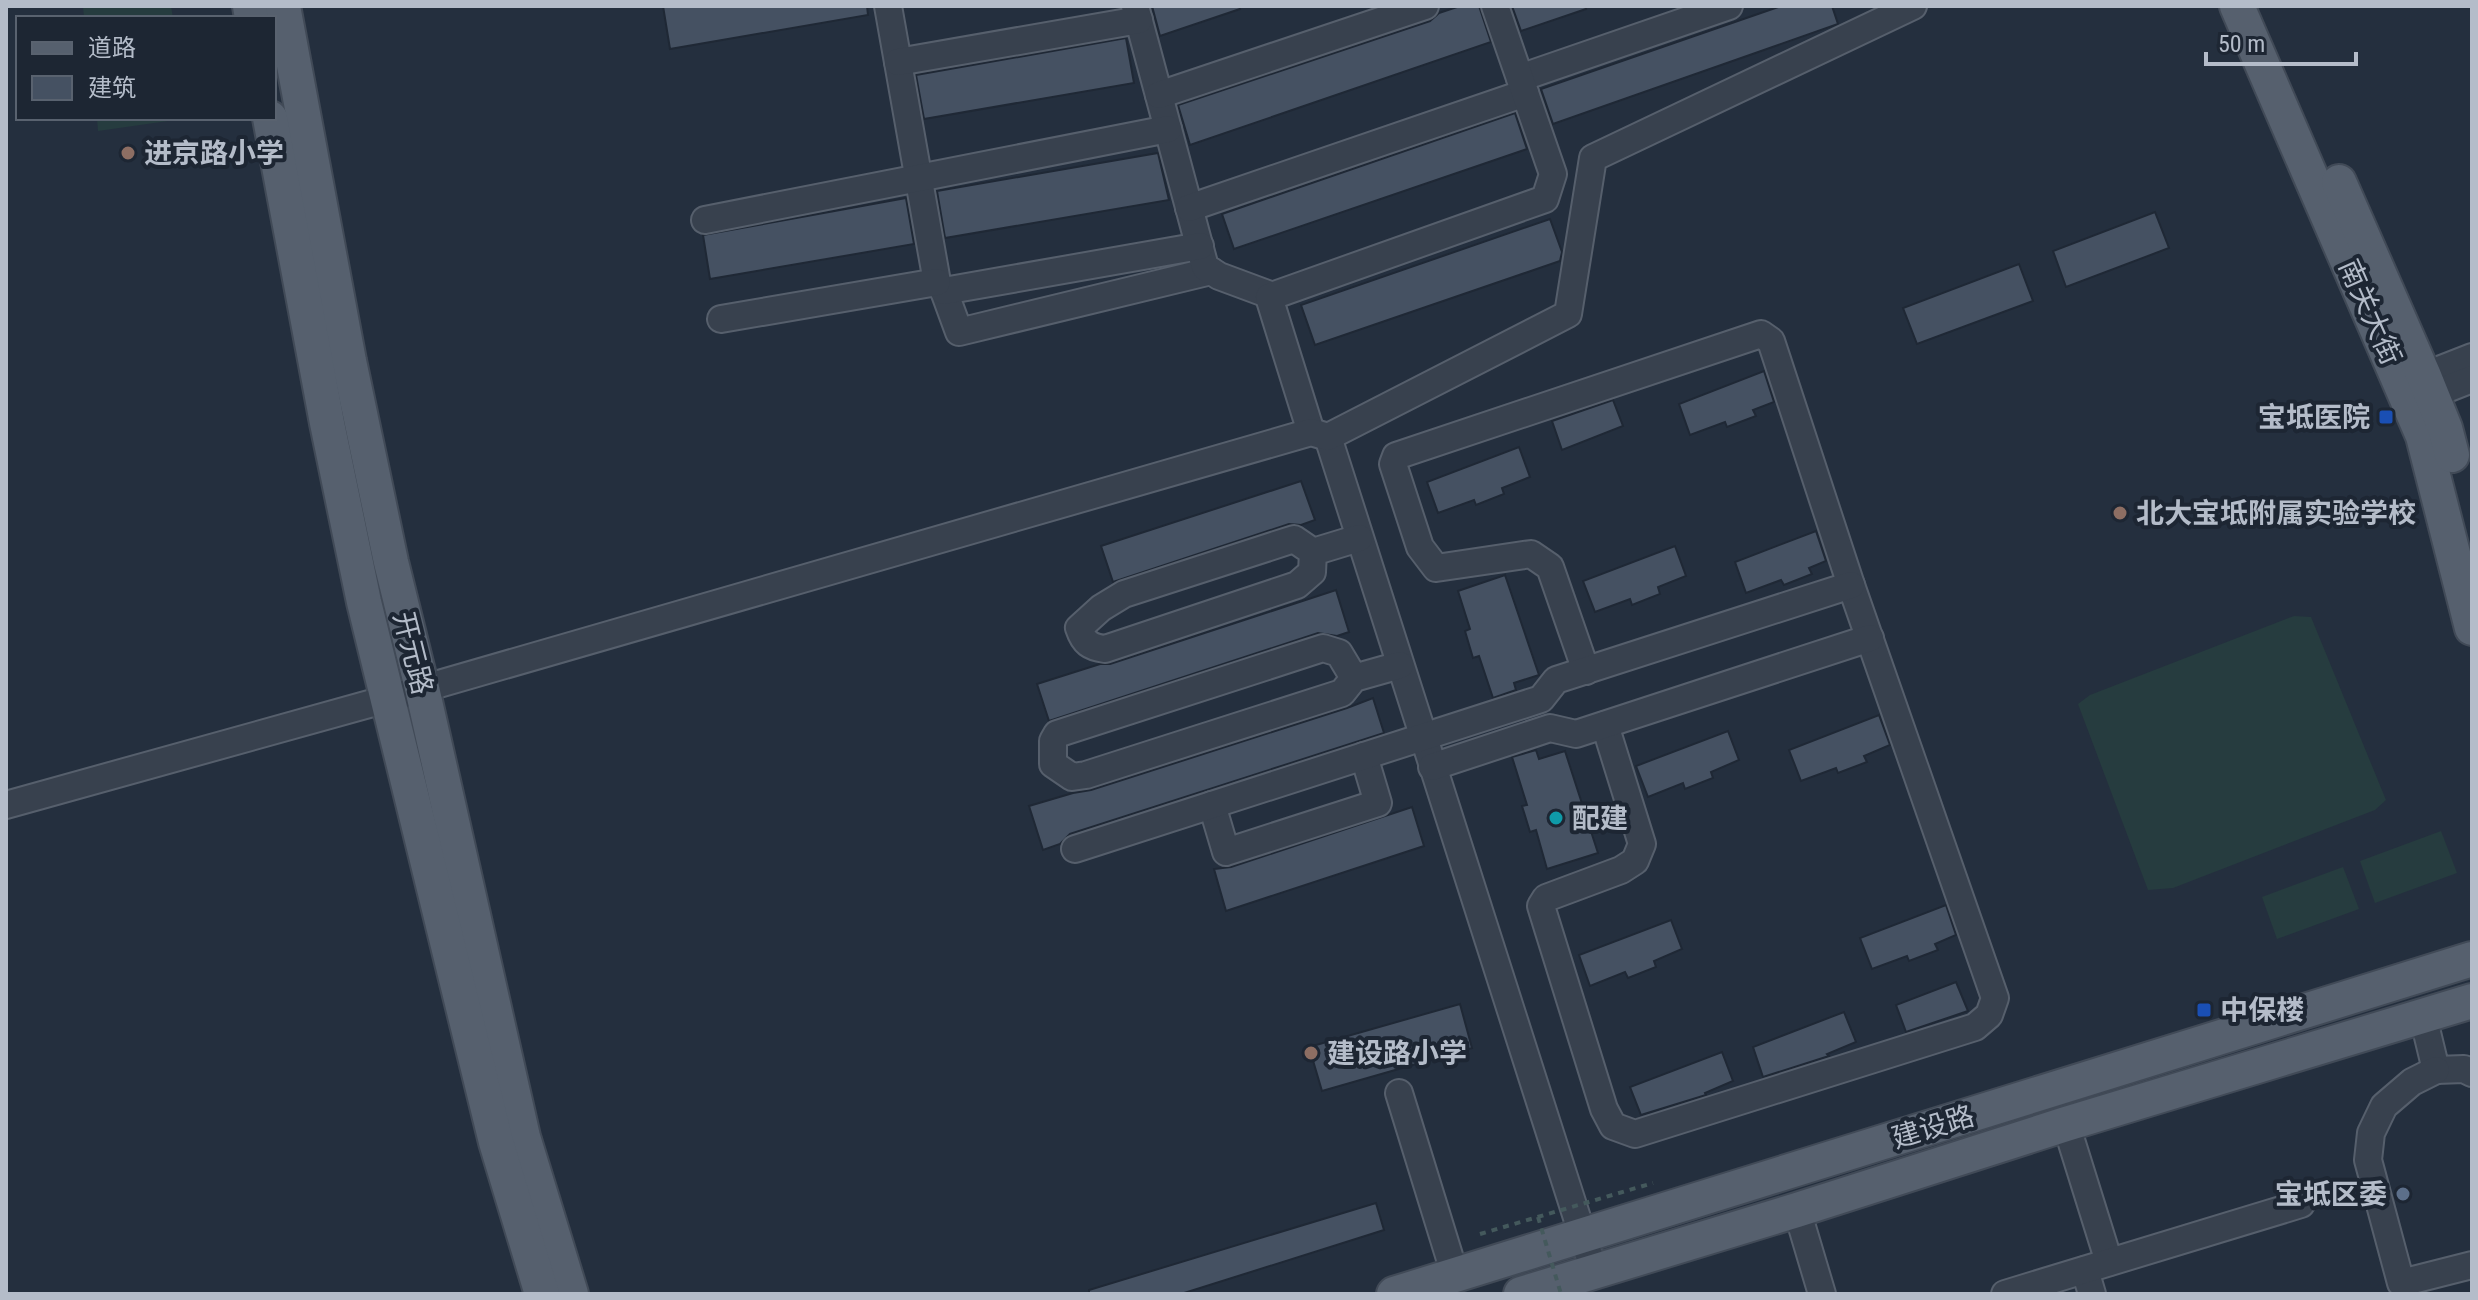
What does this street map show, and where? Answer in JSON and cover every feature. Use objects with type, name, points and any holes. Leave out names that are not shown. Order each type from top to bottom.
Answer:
[{"type":"main road","name":"开元路","points":[[283,6],[349,361],[391,562],[523,1137],[571,1294]]},
{"type":"main road","name":"南关大街","points":[[2237,6],[2416,389],[2445,428],[2472,531]]},
{"type":"main road","name":"南关大街","points":[[2262,6],[2416,389],[2423,436],[2472,628]]},
{"type":"main road","name":"开元路","points":[[270,120],[364,602],[496,1142],[542,1294]]},
{"type":"main road","name":"建设路","points":[[1394,1294],[2472,959]]},
{"type":"main road","name":"建设路","points":[[1521,1294],[2472,1001]]},
{"type":"street","points":[[888,6],[918,178],[941,286],[959,332],[1211,271]]},
{"type":"street","points":[[1159,95],[1425,6]]},
{"type":"street","points":[[1495,6],[1553,174],[1545,199],[1269,297],[1359,538],[1594,1271]]},
{"type":"street","points":[[1189,208],[1729,6]]},
{"type":"street","points":[[6,805],[1319,434],[1568,314],[1593,158],[1913,6]]},
{"type":"street","points":[[898,62],[1137,13],[1205,267],[1219,276],[1273,296]]},
{"type":"street","points":[[705,220],[1168,129]]},
{"type":"street","points":[[721,319],[1200,246]]},
{"type":"street","points":[[1586,671],[1550,567],[1531,554],[1436,568],[1420,547],[1393,464],[1396,456],[1761,334],[1771,341],[1851,585],[1995,998],[1989,1015],[1975,1027],[1635,1134],[1613,1126],[1604,1109],[1541,906],[1546,898],[1621,870],[1635,861],[1642,844],[1605,725]]},
{"type":"street","points":[[2416,389],[2472,357]]},
{"type":"street","points":[[2416,389],[2472,379]]},
{"type":"street","points":[[1313,552],[1359,538]]},
{"type":"street","points":[[1294,539],[1313,552],[1312,572],[1297,585],[1105,649],[1093,647],[1083,640],[1079,628],[1101,608],[1124,594],[1294,539]]},
{"type":"street","points":[[1075,849],[1541,699],[1556,680],[1851,585]]},
{"type":"street","points":[[1432,767],[1550,728],[1576,734],[1870,638]]},
{"type":"street","points":[[1354,678],[1339,653],[1323,648],[1057,734],[1053,741],[1053,764],[1072,777],[1086,775],[1342,693],[1354,678],[1400,665]]},
{"type":"street","points":[[1541,699],[1550,728]]},
{"type":"street","points":[[1212,805],[1226,852],[1378,803],[1364,756]]},
{"type":"street","points":[[2423,1016],[2436,1070]]},
{"type":"street","points":[[2472,1073],[2464,1069],[2436,1070],[2412,1082],[2384,1106],[2371,1133],[2368,1160],[2401,1283],[2472,1265]]},
{"type":"street","points":[[1399,1093],[1455,1275]]},
{"type":"street","points":[[2066,1124],[2095,1275]]},
{"type":"street","points":[[2005,1294],[2095,1275],[2301,1204]]},
{"type":"street","points":[[1797,1210],[1822,1294]]},
{"type":"path","points":[[1480,1234],[1653,1183]]},
{"type":"path","points":[[1538,1217],[1561,1294]]},
{"type":"green space","points":[[83,6],[171,6],[173,16],[84,16]]},
{"type":"green space","points":[[97,120],[175,120],[98,131]]},
{"type":"green space","points":[[2294,616],[2311,617],[2386,800],[2375,810],[2173,888],[2148,890],[2078,704],[2090,695]]},
{"type":"green space","points":[[2441,831],[2457,873],[2375,903],[2360,861]]},
{"type":"green space","points":[[2343,867],[2359,909],[2277,939],[2262,897]]},
{"type":"building","points":[[663,6],[867,6],[868,15],[670,49]]},
{"type":"building","points":[[1152,6],[1239,6],[1240,9],[1160,36]]},
{"type":"building","points":[[1460,6],[1479,6],[1491,42],[1190,145],[1178,105],[1430,21],[1439,13]]},
{"type":"building","points":[[1512,6],[1585,6],[1586,9],[1521,31]]},
{"type":"building","points":[[1781,6],[1832,6],[1838,24],[1553,124],[1541,89]]},
{"type":"building","points":[[1126,38],[1134,83],[924,119],[916,75]]},
{"type":"building","points":[[1515,113],[1527,149],[1234,249],[1222,214]]},
{"type":"building","points":[[1158,153],[1169,200],[945,238],[937,191]]},
{"type":"building","points":[[906,198],[914,244],[710,279],[703,235]]},
{"type":"building","points":[[2155,212],[2169,248],[2066,287],[2053,251]]},
{"type":"building","points":[[1550,219],[1562,252],[1560,261],[1315,345],[1301,305]]},
{"type":"building","points":[[2019,264],[2033,301],[1917,344],[1903,308]]},
{"type":"building","points":[[1764,371],[1774,402],[1753,410],[1756,416],[1727,427],[1725,422],[1690,435],[1679,404]]},
{"type":"building","points":[[1613,400],[1623,426],[1562,450],[1552,421]]},
{"type":"building","points":[[1519,447],[1530,477],[1502,488],[1504,494],[1476,505],[1474,500],[1438,513],[1427,482]]},
{"type":"building","points":[[1301,481],[1315,520],[1301,525],[1289,524],[1113,582],[1101,546]]},
{"type":"building","points":[[1816,531],[1826,561],[1809,568],[1812,574],[1784,585],[1781,580],[1746,593],[1735,562]]},
{"type":"building","points":[[1675,546],[1686,576],[1658,587],[1660,594],[1632,605],[1630,599],[1595,612],[1583,581]]},
{"type":"building","points":[[1505,575],[1539,675],[1514,683],[1516,690],[1493,698],[1479,656],[1473,658],[1465,631],[1470,629],[1458,591]]},
{"type":"building","points":[[1336,590],[1349,632],[1337,636],[1318,633],[1049,721],[1037,684],[1100,664],[1110,664]]},
{"type":"building","points":[[1373,698],[1384,733],[1070,834],[1060,844],[1043,850],[1029,806],[1091,790]]},
{"type":"building","points":[[1879,715],[1890,745],[1864,756],[1867,762],[1838,773],[1836,768],[1801,781],[1789,750]]},
{"type":"building","points":[[1728,731],[1739,760],[1711,772],[1713,778],[1685,789],[1683,783],[1648,797],[1636,766]]},
{"type":"building","name":"配建","points":[[1536,750],[1539,759],[1565,751],[1598,853],[1547,869],[1536,830],[1530,832],[1522,806],[1527,805],[1512,757]]},
{"type":"building","points":[[1412,807],[1424,846],[1226,911],[1214,869],[1231,867]]},
{"type":"building","points":[[1946,905],[1956,935],[1935,944],[1938,950],[1909,961],[1907,956],[1872,969],[1860,938]]},
{"type":"building","points":[[1671,920],[1682,949],[1654,961],[1656,967],[1628,978],[1625,972],[1590,986],[1579,955]]},
{"type":"building","points":[[1956,982],[1968,1011],[1906,1032],[1896,1005]]},
{"type":"building","points":[[1460,1004],[1472,1048],[1322,1091],[1309,1047]]},
{"type":"building","points":[[1844,1012],[1856,1042],[1827,1054],[1829,1056],[1763,1077],[1753,1047]]},
{"type":"building","points":[[1722,1052],[1733,1081],[1706,1095],[1641,1115],[1630,1087]]},
{"type":"building","points":[[1376,1203],[1384,1230],[1181,1294],[1089,1294],[1089,1290]]},
{"type":"place","name":"进京路小学","points":[[128,153]]},
{"type":"place","name":"宝坻医院","points":[[2386,417]]},
{"type":"place","name":"北大宝坻附属实验学校","points":[[2120,513]]},
{"type":"place","name":"配建","points":[[1556,818]]},
{"type":"place","name":"中保楼","points":[[2204,1010]]},
{"type":"place","name":"建设路小学","points":[[1311,1053]]},
{"type":"place","name":"宝坻区委","points":[[2403,1194]]}]
